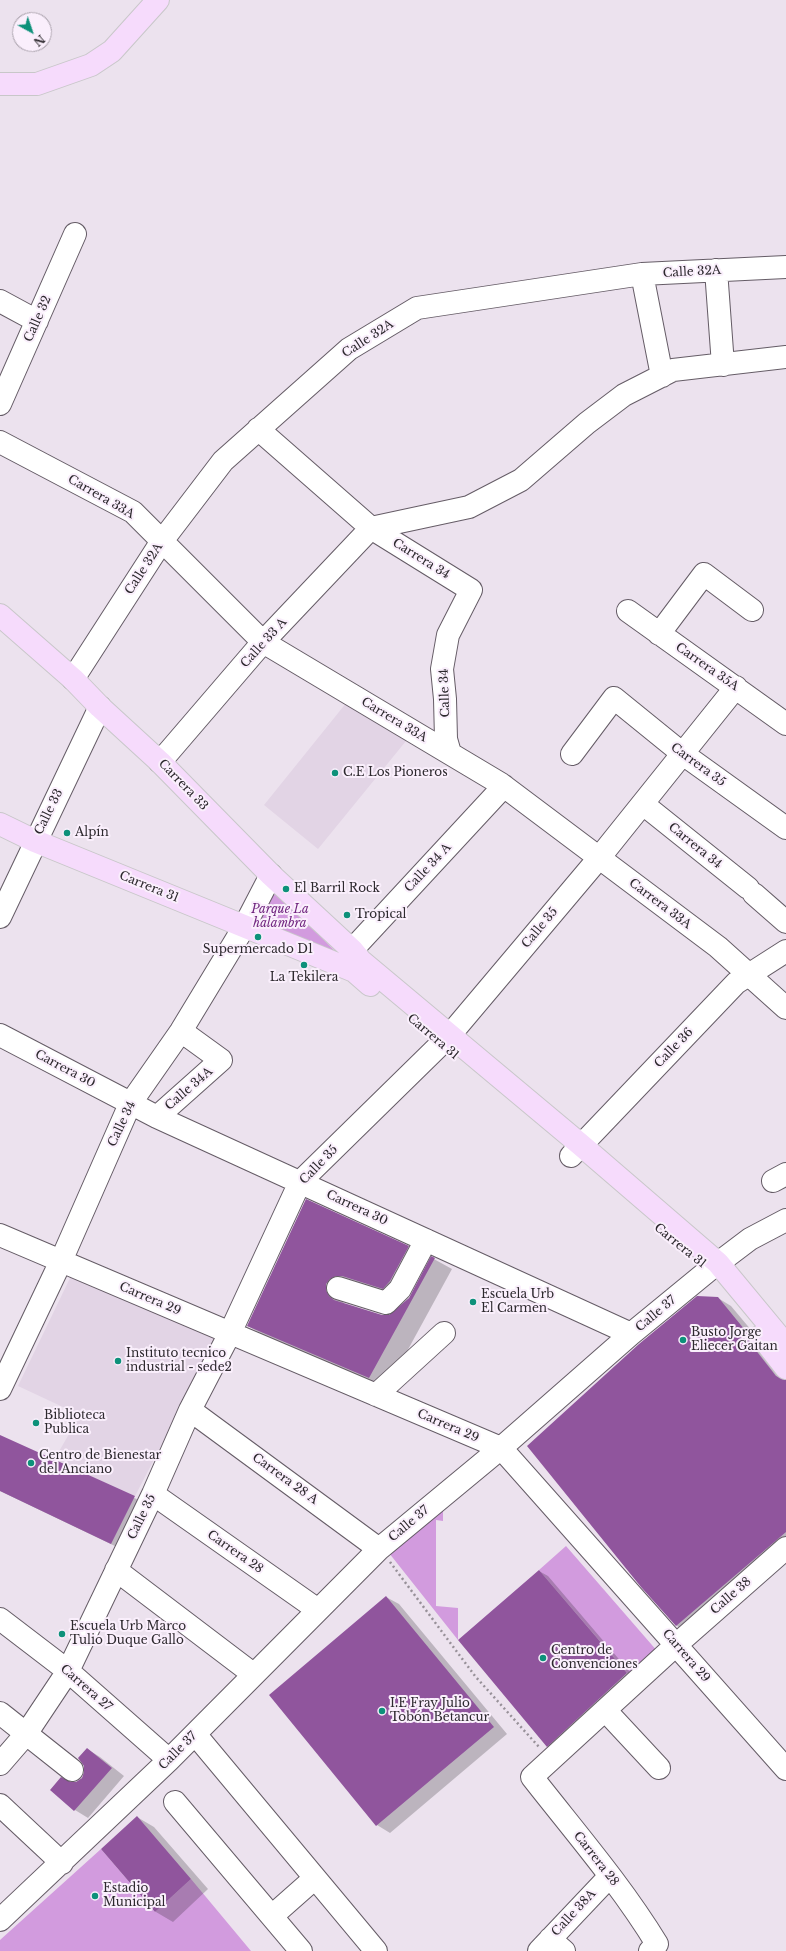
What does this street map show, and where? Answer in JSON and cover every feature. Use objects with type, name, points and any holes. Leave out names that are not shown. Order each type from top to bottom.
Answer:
[{"type":"main road","points":[[0,84],[37,84],[91,65],[112,51],[158,0]]},
{"type":"main road","name":"Carrera 33","points":[[0,615],[74,679],[100,707],[160,762],[271,875],[357,956]]},
{"type":"main road","name":"Carrera 31","points":[[0,824],[35,841],[354,971],[445,1040],[714,1267],[786,1345]]},
{"type":"main road","name":"Carrera 31","points":[[357,956],[445,1040]]},
{"type":"main road","name":"Carrera 31","points":[[714,1267],[786,1368]]},
{"type":"street","name":"Calle 32","points":[[0,404],[75,234]]},
{"type":"street","name":"Calle 32A","points":[[74,679],[162,541],[223,461],[349,349],[417,308],[642,274],[786,267]]},
{"type":"street","points":[[716,270],[723,365]]},
{"type":"street","points":[[642,274],[662,376]]},
{"type":"street","points":[[0,301],[37,321]]},
{"type":"street","points":[[371,528],[469,507],[521,480],[587,423],[624,395],[673,370],[786,357]]},
{"type":"street","name":"Carrera 34","points":[[258,429],[371,528],[470,590]]},
{"type":"street","name":"Carrera 33A","points":[[0,442],[133,512],[263,642],[504,786],[718,947],[786,1008]]},
{"type":"street","name":"Calle 33 A","points":[[160,762],[263,642],[371,528]]},
{"type":"street","points":[[660,634],[704,574],[752,610]]},
{"type":"street","name":"Calle 34","points":[[450,753],[446,739],[445,699],[442,669],[448,635],[470,590]]},
{"type":"street","name":"Carrera 35A","points":[[628,611],[786,724]]},
{"type":"street","name":"Calle 35","points":[[0,1764],[26,1734],[68,1670],[153,1494],[190,1410],[230,1333],[300,1182],[445,1040],[599,858],[736,687]]},
{"type":"street","name":"Carrera 35","points":[[572,754],[614,698],[683,754],[786,828]]},
{"type":"street","name":"Calle 33","points":[[0,917],[100,707]]},
{"type":"street","name":"Calle 34 A","points":[[357,956],[504,786]]},
{"type":"street","name":"Carrera 34","points":[[643,804],[751,891],[786,922]]},
{"type":"street","name":"Calle 34","points":[[0,1389],[61,1261],[130,1104],[181,1031],[244,926],[271,875]]},
{"type":"street","name":"Calle 36","points":[[576,1151],[736,983],[786,951]]},
{"type":"street","name":"Calle 34A","points":[[157,1117],[221,1060],[181,1031]]},
{"type":"street","name":"Carrera 30","points":[[0,1035],[157,1117],[632,1334]]},
{"type":"street","name":"Calle 37","points":[[0,1920],[62,1863],[169,1760],[253,1674],[380,1549],[501,1448],[632,1334],[714,1267],[750,1239],[786,1220]]},
{"type":"street","name":"Carrera 29","points":[[0,1235],[501,1448],[786,1769]]},
{"type":"street","points":[[338,1288],[386,1303],[400,1289],[426,1240]]},
{"type":"street","points":[[376,1395],[444,1333]]},
{"type":"street","name":"Carrera 28 A","points":[[190,1410],[380,1549]]},
{"type":"street","name":"Carrera 28","points":[[153,1494],[318,1610]]},
{"type":"street","name":"Calle 38","points":[[532,1777],[676,1644],[786,1548]]},
{"type":"street","points":[[116,1570],[253,1674]]},
{"type":"street","name":"Carrera 27","points":[[0,1619],[68,1670],[169,1760]]},
{"type":"street","points":[[605,1710],[659,1768]]},
{"type":"street","points":[[0,1713],[72,1770]]},
{"type":"street","points":[[195,1734],[376,1951]]},
{"type":"street","name":"Carrera 28","points":[[532,1777],[610,1876],[654,1948]]},
{"type":"street","points":[[175,1802],[301,1951]]},
{"type":"street","points":[[0,1805],[62,1863]]},
{"type":"street","name":"Calle 38A","points":[[551,1947],[610,1876]]},
{"type":"street","points":[[272,1916],[315,1878]]},
{"type":"path","points":[[380,1549],[475,1676],[550,1759]]},
{"type":"shaded area","name":"C.E Los Pioneros","points":[[351,697],[406,741],[318,849],[264,805]]},
{"type":"shaded area","name":"Instituto tecnico industrial - sede2","points":[[71,1276],[219,1335],[135,1496],[54,1460],[80,1415],[18,1386]]},
{"type":"green space","name":"Parque La halambra","points":[[274,890],[338,954],[258,924]]},
{"type":"green space","points":[[443,1508],[443,1521],[436,1520],[436,1606],[458,1608],[458,1640],[389,1553]]},
{"type":"green space","points":[[566,1546],[658,1652],[629,1675],[539,1570]]},
{"type":"green space","name":"Estadio Municipal","points":[[101,1849],[155,1912],[191,1879],[251,1951],[0,1951],[0,1940]]},
{"type":"building","points":[[306,1199],[409,1246],[390,1281],[383,1289],[342,1276],[336,1276],[330,1279],[326,1284],[326,1290],[329,1296],[334,1300],[382,1315],[389,1315],[409,1298],[431,1256],[435,1258],[369,1378],[247,1326]]},
{"type":"building","points":[[697,1296],[718,1297],[749,1335],[751,1344],[776,1376],[786,1380],[786,1532],[676,1626],[641,1587],[527,1446],[639,1344]]},
{"type":"building","name":"Centro de Bienestar del Anciano","points":[[0,1435],[135,1496],[111,1544],[0,1491]]},
{"type":"building","name":"Centro de Convenciones","points":[[539,1570],[627,1673],[547,1747],[458,1640]]},
{"type":"building","name":"I.E Fray Julio Tobón Betancur","points":[[386,1596],[494,1727],[376,1826],[269,1695]]},
{"type":"building","points":[[87,1748],[112,1768],[74,1811],[50,1790],[61,1777],[71,1782],[76,1782],[82,1778],[84,1766],[78,1758]]},
{"type":"building","points":[[137,1816],[191,1879],[155,1912],[101,1849]]},
{"type":"place","name":"C.E Los Pioneros","points":[[335,773]]},
{"type":"place","name":"Alpín","points":[[67,833]]},
{"type":"place","name":"El Barril Rock","points":[[286,889]]},
{"type":"place","name":"Tropical","points":[[347,915]]},
{"type":"place","name":"Supermercado D1","points":[[258,937]]},
{"type":"place","name":"La Tekilera","points":[[304,965]]},
{"type":"place","name":"Escuela Urb El Carmen","points":[[473,1302]]},
{"type":"place","name":"Busto Jorge Eliecer Gaitan","points":[[683,1340]]},
{"type":"place","name":"Instituto tecnico industrial - sede2","points":[[118,1361]]},
{"type":"place","name":"Biblioteca Publica","points":[[36,1423]]},
{"type":"place","name":"Centro de Bienestar del Anciano","points":[[31,1463]]},
{"type":"place","name":"Escuela Urb Marco Tulio Duque Gallo","points":[[62,1634]]},
{"type":"place","name":"Centro de Convenciones","points":[[543,1658]]},
{"type":"place","name":"I.E Fray Julio Tobón Betancur","points":[[382,1711]]},
{"type":"place","name":"Estadio Municipal","points":[[95,1896]]}]
